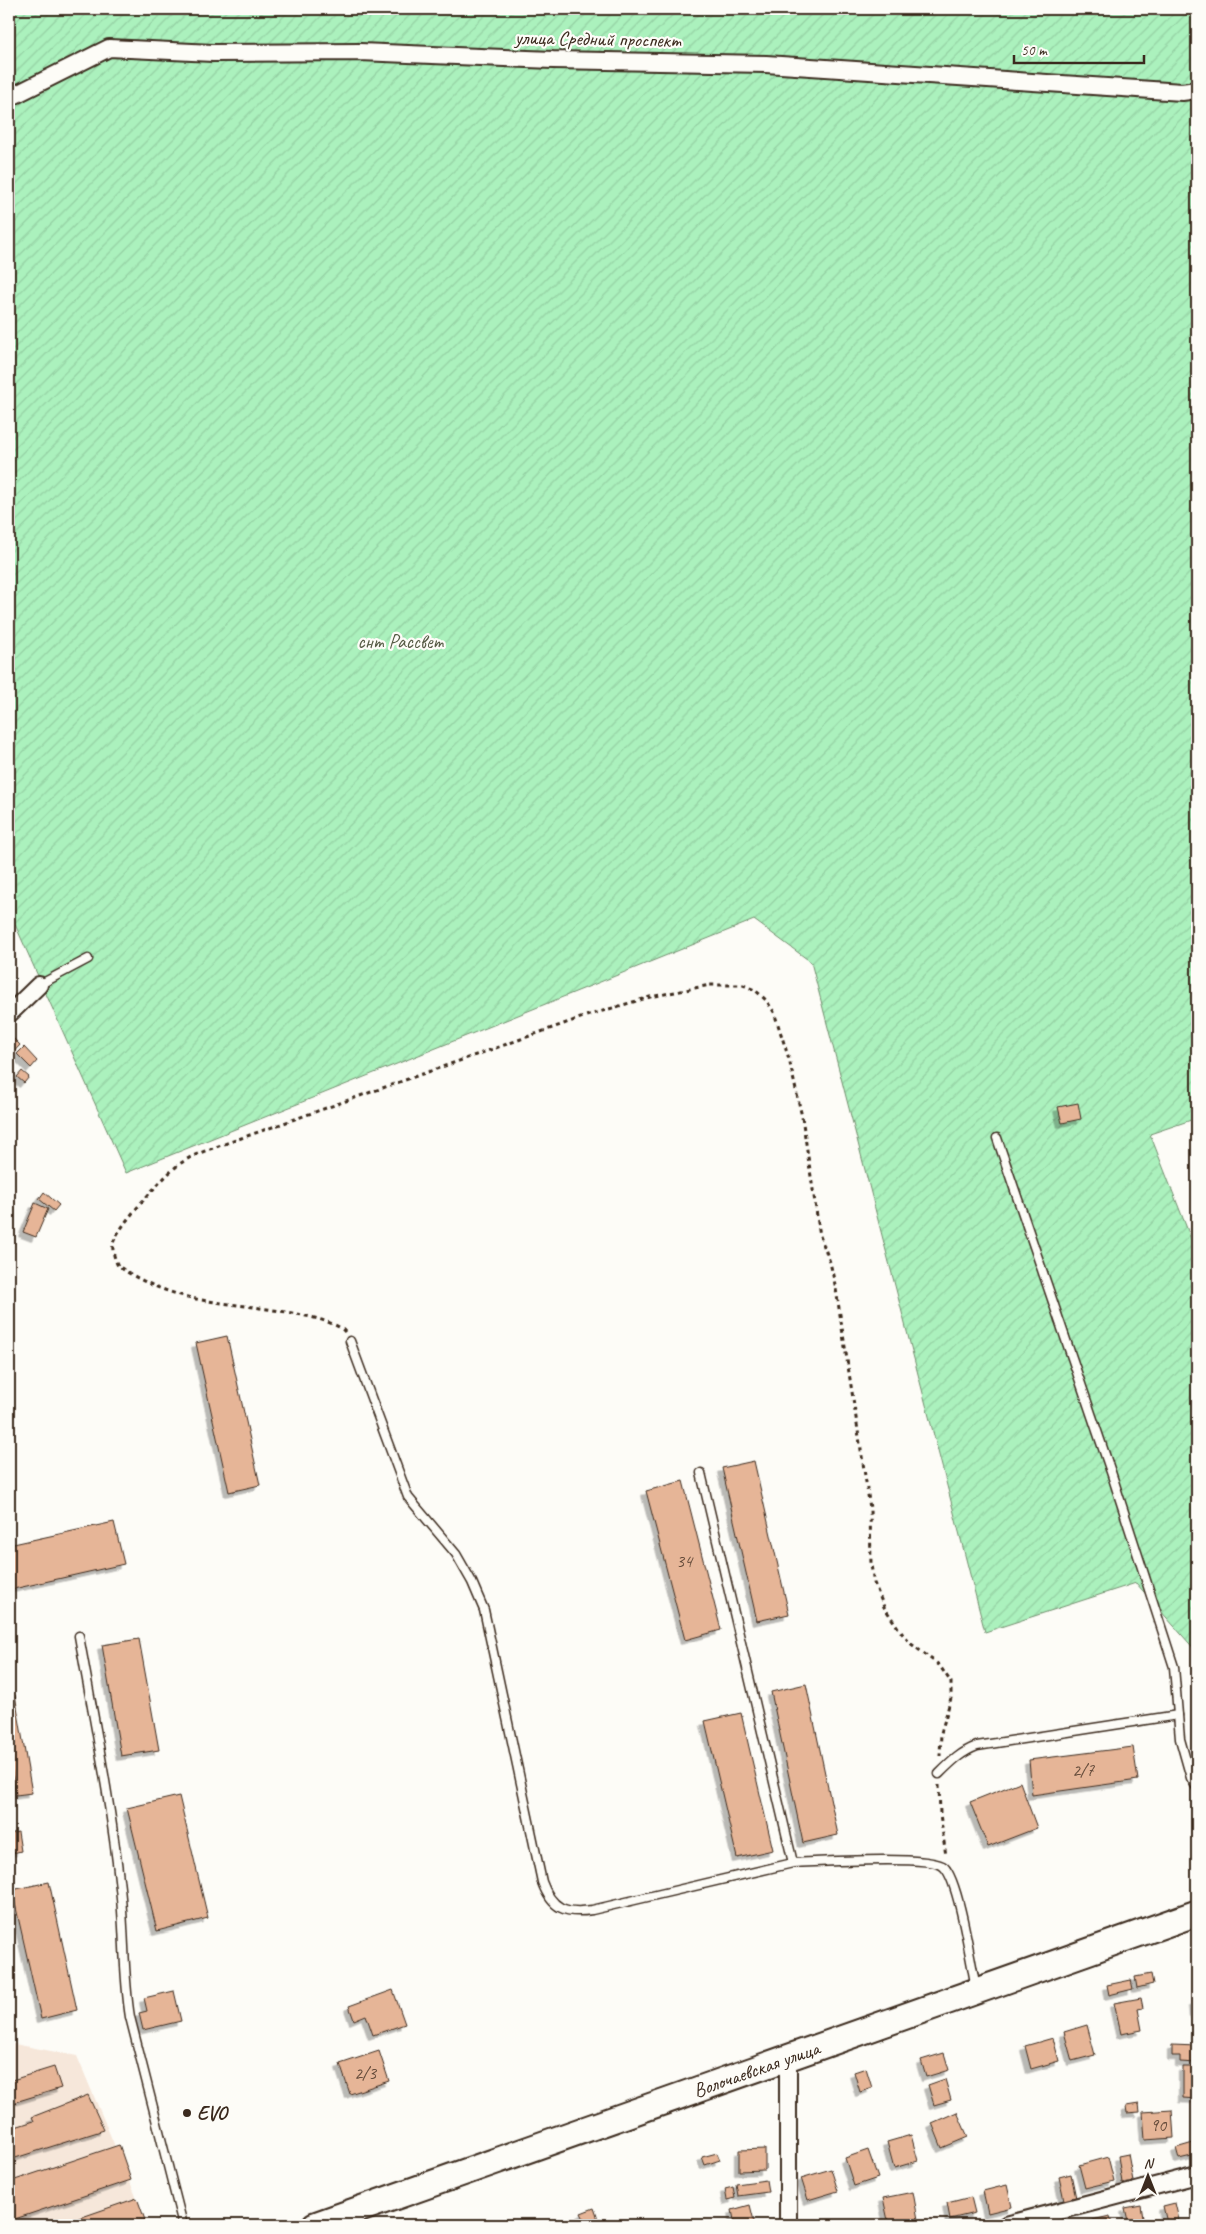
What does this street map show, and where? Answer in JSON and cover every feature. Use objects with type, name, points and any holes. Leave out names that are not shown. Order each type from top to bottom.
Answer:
[{"type":"main road","name":"Волочаевская улица","points":[[315,2225],[1197,1913]]},
{"type":"street","name":"улица Средний проспект","points":[[9,98],[109,48],[212,52],[360,52],[553,60],[766,64],[1182,92],[1197,90]]},
{"type":"street","points":[[9,1014],[40,985]]},
{"type":"street","points":[[788,2059],[788,2225]]},
{"type":"street","points":[[1006,2225],[1197,2175]]},
{"type":"lane","points":[[40,985],[88,959]]},
{"type":"lane","points":[[997,1138],[1112,1475],[1174,1667],[1184,1758],[1197,1788]]},
{"type":"lane","points":[[350,1341],[408,1497],[456,1554],[472,1582],[484,1610],[542,1882],[554,1902],[569,1912],[592,1910],[793,1863],[858,1861],[937,1862],[944,1865],[949,1872],[957,1896],[977,1992]]},
{"type":"lane","points":[[701,1473],[793,1863]]},
{"type":"lane","points":[[79,1636],[106,1779],[112,1823],[120,1890],[125,1987],[130,2017],[183,2225]]},
{"type":"lane","points":[[939,1774],[966,1750],[990,1743],[1178,1715]]},
{"type":"path","points":[[350,1341],[341,1327],[333,1323],[196,1299],[140,1280],[118,1266],[112,1244],[138,1207],[169,1173],[180,1164],[213,1148],[589,1015],[650,998],[710,985],[743,985],[755,990],[770,1006],[777,1019],[789,1059],[802,1116],[820,1236],[830,1262],[836,1289],[870,1508],[871,1565],[874,1583],[884,1607],[906,1638],[939,1665],[951,1682],[951,1698],[941,1733],[939,1774],[940,1814],[949,1872]]},
{"type":"shaded area","points":[[9,2043],[77,2056],[148,2225],[9,2225]]},
{"type":"green space","name":"снт Рассвет","points":[[9,9],[1197,9],[1197,1118],[1150,1134],[1197,1254],[1197,1652],[1136,1583],[985,1632],[811,962],[754,920],[126,1173],[9,911]]},
{"type":"building","points":[[9,1034],[20,1045],[9,1057]]},
{"type":"building","points":[[24,1047],[37,1061],[31,1068],[17,1054]]},
{"type":"building","points":[[22,1071],[29,1077],[24,1083],[17,1077]]},
{"type":"building","points":[[1078,1103],[1081,1119],[1062,1123],[1058,1107]]},
{"type":"building","points":[[44,1192],[59,1205],[54,1211],[39,1199]]},
{"type":"building","points":[[35,1203],[48,1209],[36,1237],[23,1232]]},
{"type":"building","points":[[227,1336],[260,1485],[229,1492],[196,1343]]},
{"type":"building","points":[[754,1461],[789,1614],[757,1621],[722,1468]]},
{"type":"building","points":[[683,1481],[721,1630],[685,1640],[646,1491]]},
{"type":"building","points":[[114,1522],[124,1564],[9,1590],[9,1545]]},
{"type":"building","points":[[139,1639],[159,1750],[121,1756],[102,1645]]},
{"type":"building","points":[[806,1684],[838,1835],[803,1843],[771,1692]]},
{"type":"building","points":[[15,1695],[32,1793],[16,1795],[9,1761],[9,1696]]},
{"type":"building","points":[[741,1713],[773,1850],[737,1858],[705,1721]]},
{"type":"building","points":[[1133,1747],[1138,1780],[1032,1795],[1029,1760]]},
{"type":"building","points":[[1020,1782],[1037,1828],[988,1847],[970,1802]]},
{"type":"building","points":[[179,1796],[208,1918],[157,1931],[127,1808]]},
{"type":"building","points":[[18,1832],[21,1851],[9,1854],[9,1834]]},
{"type":"building","points":[[49,1882],[77,2010],[41,2019],[12,1890]]},
{"type":"building","points":[[1151,1974],[1153,1984],[1137,1988],[1135,1977]]},
{"type":"building","points":[[1131,1980],[1133,1989],[1109,1995],[1107,1985]]},
{"type":"building","points":[[393,1990],[405,2024],[373,2035],[366,2015],[354,2020],[349,2006]]},
{"type":"building","points":[[174,1991],[181,2021],[143,2030],[139,2013],[147,2011],[144,1998]]},
{"type":"building","points":[[1141,1998],[1143,2008],[1138,2009],[1142,2030],[1121,2034],[1114,2003]]},
{"type":"building","points":[[1193,2002],[1197,2002],[1197,2013],[1194,2013]]},
{"type":"building","points":[[1196,2020],[1197,2036],[1195,2036]]},
{"type":"building","points":[[1087,2025],[1095,2055],[1072,2061],[1064,2032]]},
{"type":"building","points":[[1053,2038],[1059,2061],[1031,2069],[1025,2046]]},
{"type":"building","points":[[1172,2045],[1197,2046],[1197,2063],[1180,2062],[1180,2056],[1172,2056]]},
{"type":"building","points":[[379,2051],[389,2081],[350,2094],[340,2064]]},
{"type":"building","points":[[944,2053],[949,2070],[926,2077],[921,2060]]},
{"type":"building","points":[[54,2067],[61,2088],[9,2104],[9,2081]]},
{"type":"building","points":[[1183,2067],[1197,2067],[1197,2099],[1183,2098]]},
{"type":"building","points":[[866,2068],[872,2088],[860,2092],[854,2072]]},
{"type":"building","points":[[945,2079],[951,2100],[934,2105],[928,2085]]},
{"type":"building","points":[[88,2095],[104,2130],[9,2160],[9,2129],[34,2121],[32,2117]]},
{"type":"building","points":[[1139,2104],[1140,2112],[1127,2113],[1126,2106]]},
{"type":"building","points":[[1172,2110],[1174,2138],[1145,2140],[1143,2112]]},
{"type":"building","points":[[957,2112],[968,2137],[942,2148],[932,2123]]},
{"type":"building","points":[[911,2135],[918,2161],[894,2168],[887,2142]]},
{"type":"building","points":[[1193,2143],[1196,2155],[1179,2159],[1176,2148]]},
{"type":"building","points":[[119,2145],[131,2180],[9,2221],[9,2182]]},
{"type":"building","points":[[765,2149],[765,2170],[739,2171],[739,2150]]},
{"type":"building","points":[[868,2150],[878,2178],[854,2186],[845,2158]]},
{"type":"building","points":[[717,2153],[720,2160],[705,2165],[702,2157]]},
{"type":"building","points":[[1128,2154],[1133,2181],[1122,2183],[1118,2156]]},
{"type":"building","points":[[1108,2157],[1114,2181],[1085,2188],[1079,2165]]},
{"type":"building","points":[[831,2169],[838,2191],[808,2200],[801,2178]]},
{"type":"building","points":[[1071,2174],[1076,2198],[1064,2200],[1059,2177]]},
{"type":"building","points":[[766,2180],[768,2192],[738,2196],[736,2184]]},
{"type":"building","points":[[1007,2185],[1012,2207],[988,2213],[983,2191]]},
{"type":"building","points":[[733,2187],[735,2198],[727,2200],[725,2189]]},
{"type":"building","points":[[913,2192],[919,2225],[889,2225],[883,2198]]},
{"type":"building","points":[[971,2197],[975,2213],[950,2219],[947,2203]]},
{"type":"building","points":[[137,2198],[145,2220],[130,2225],[59,2225]]},
{"type":"building","points":[[1175,2203],[1179,2220],[1167,2223],[1163,2206]]},
{"type":"building","points":[[750,2205],[755,2225],[735,2225],[732,2210]]},
{"type":"building","points":[[1141,2205],[1144,2225],[1129,2225],[1125,2208]]},
{"type":"building","points":[[594,2208],[600,2225],[575,2225],[574,2223],[584,2219],[581,2213]]},
{"type":"building","points":[[1110,2216],[1112,2225],[1079,2225],[1079,2223]]},
{"type":"place","name":"EVO","points":[[187,2113]]}]
